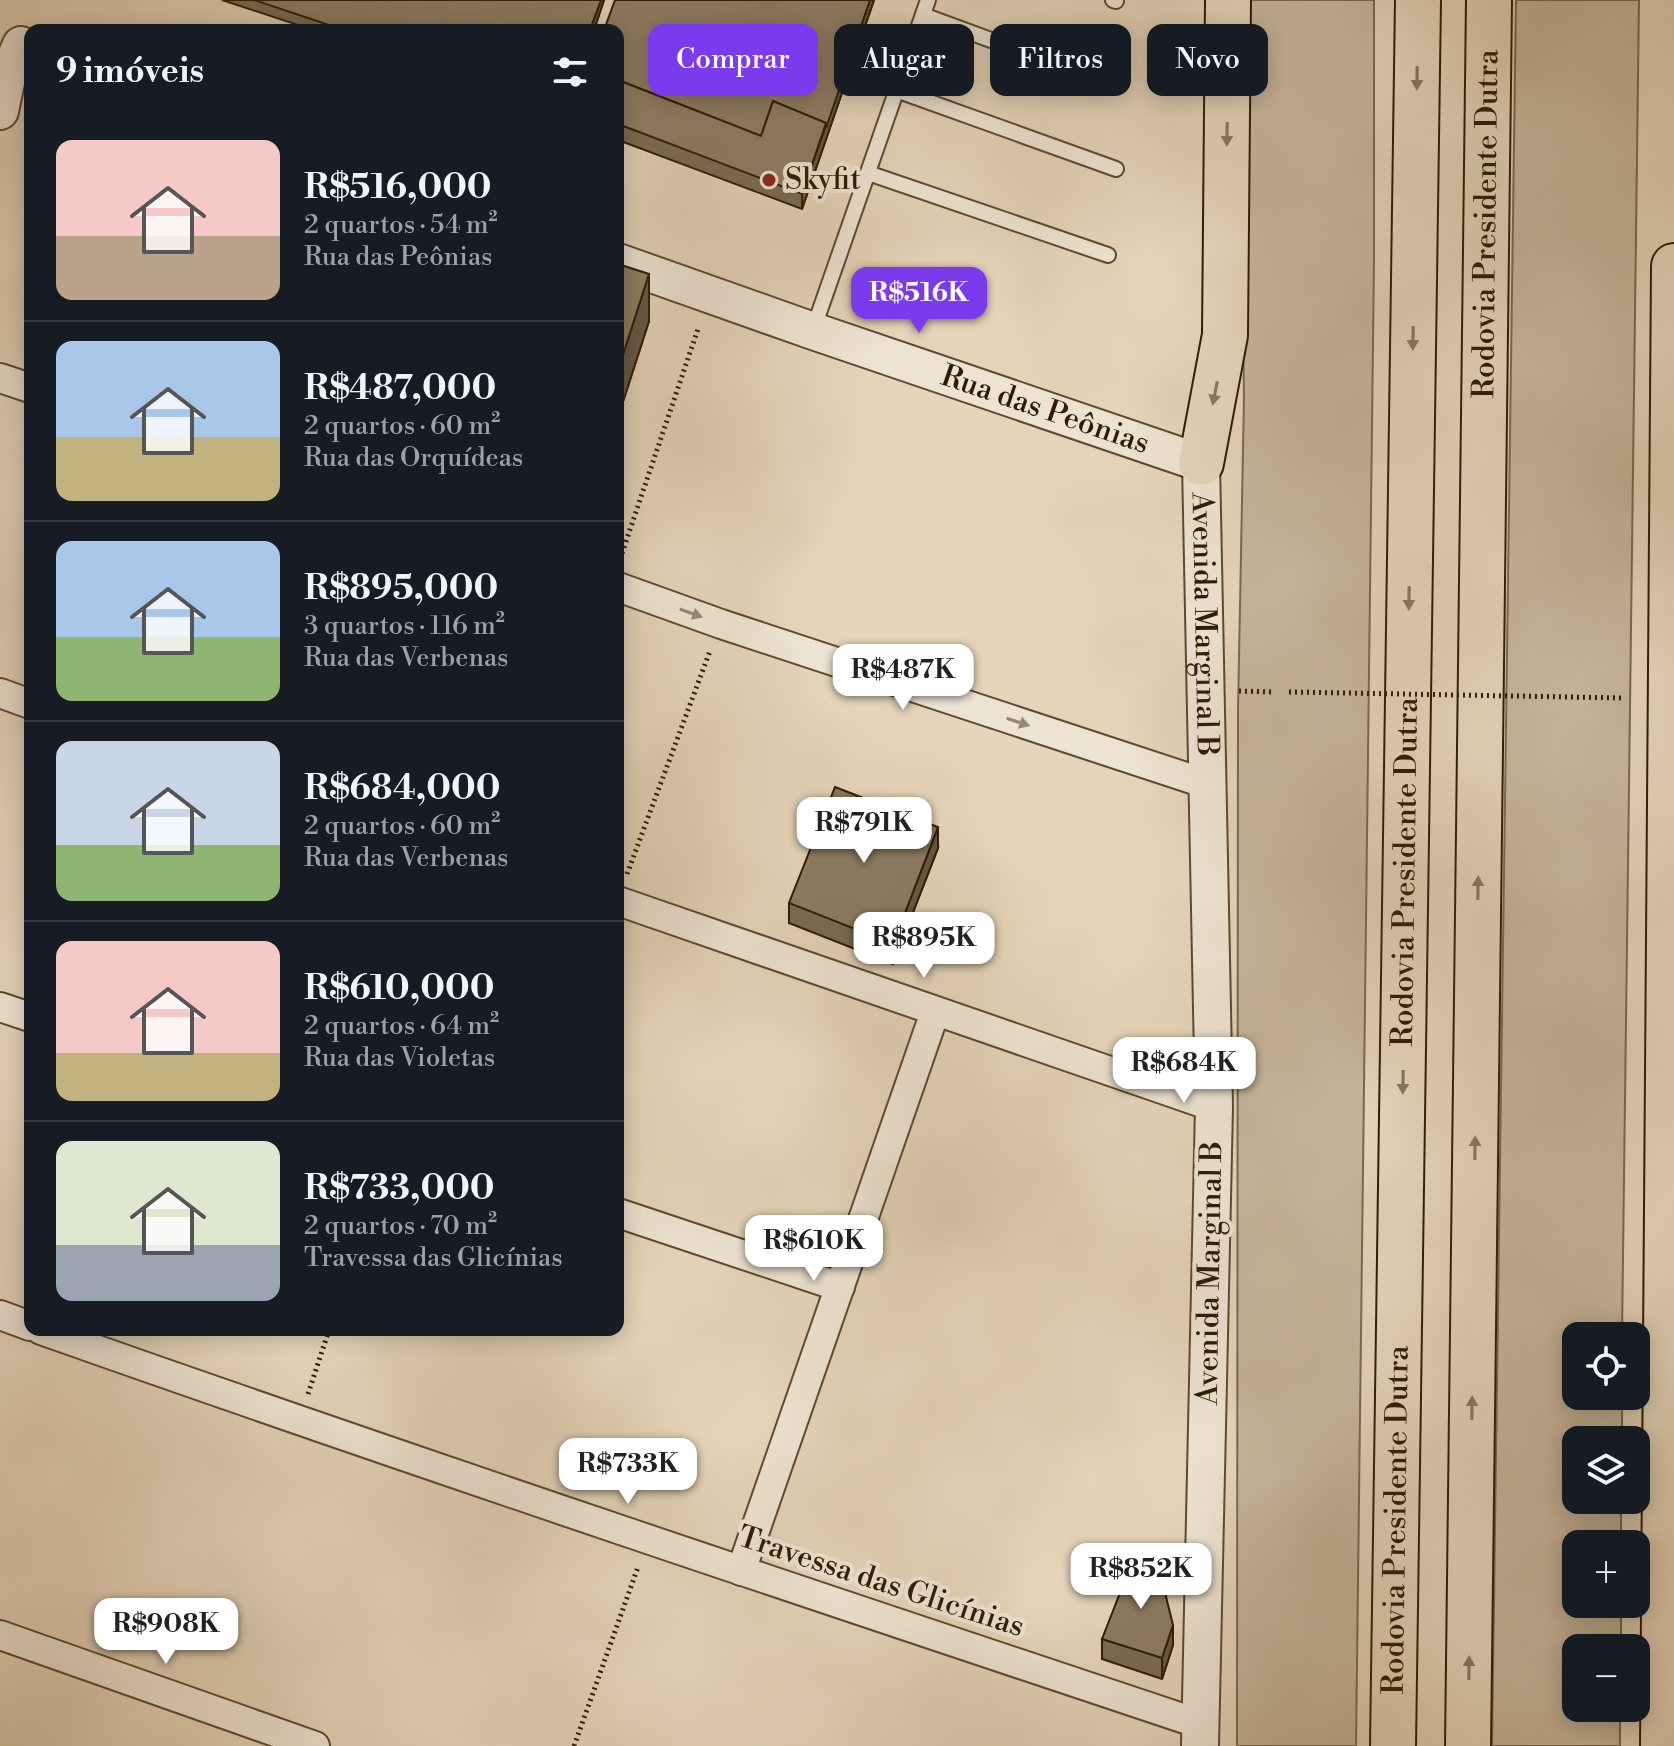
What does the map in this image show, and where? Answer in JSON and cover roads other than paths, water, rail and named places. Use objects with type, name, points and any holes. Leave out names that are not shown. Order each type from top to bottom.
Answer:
[{"type":"main road","points":[[1201,463],[1225,335],[1228,0]]},
{"type":"main road","name":"Rodovia Presidente Dutra","points":[[1393,1746],[1418,0]]},
{"type":"main road","name":"Rodovia Presidente Dutra","points":[[1468,1746],[1489,0]]},
{"type":"main road","points":[[1663,1746],[1673,725],[1674,266]]},
{"type":"street","points":[[0,111],[17,44]]},
{"type":"street","name":"Rua das Peônias","points":[[624,264],[1201,463]]},
{"type":"street","points":[[0,378],[24,386]]},
{"type":"street","name":"Avenida Marginal B","points":[[1200,1735],[1214,1107],[1201,463]]},
{"type":"street","points":[[624,589],[1207,784]]},
{"type":"street","points":[[0,693],[24,702]]},
{"type":"street","points":[[624,891],[935,1012],[1214,1107]]},
{"type":"street","points":[[0,1007],[24,1015]]},
{"type":"street","points":[[741,1571],[935,1012]]},
{"type":"street","points":[[624,1215],[840,1287]]},
{"type":"street","points":[[0,1315],[24,1324]]},
{"type":"street","name":"Travessa das Glicínias","points":[[58,1336],[741,1571],[1200,1735]]},
{"type":"street","points":[[0,1635],[315,1746]]},
{"type":"lane","points":[[920,24],[928,0]]},
{"type":"lane","points":[[923,15],[990,40]]},
{"type":"lane","points":[[813,331],[894,96]]},
{"type":"lane","points":[[913,96],[1116,169]]},
{"type":"lane","points":[[868,173],[1108,255]]},
{"type":"place","name":"Skyfit","points":[[769,180]]}]
